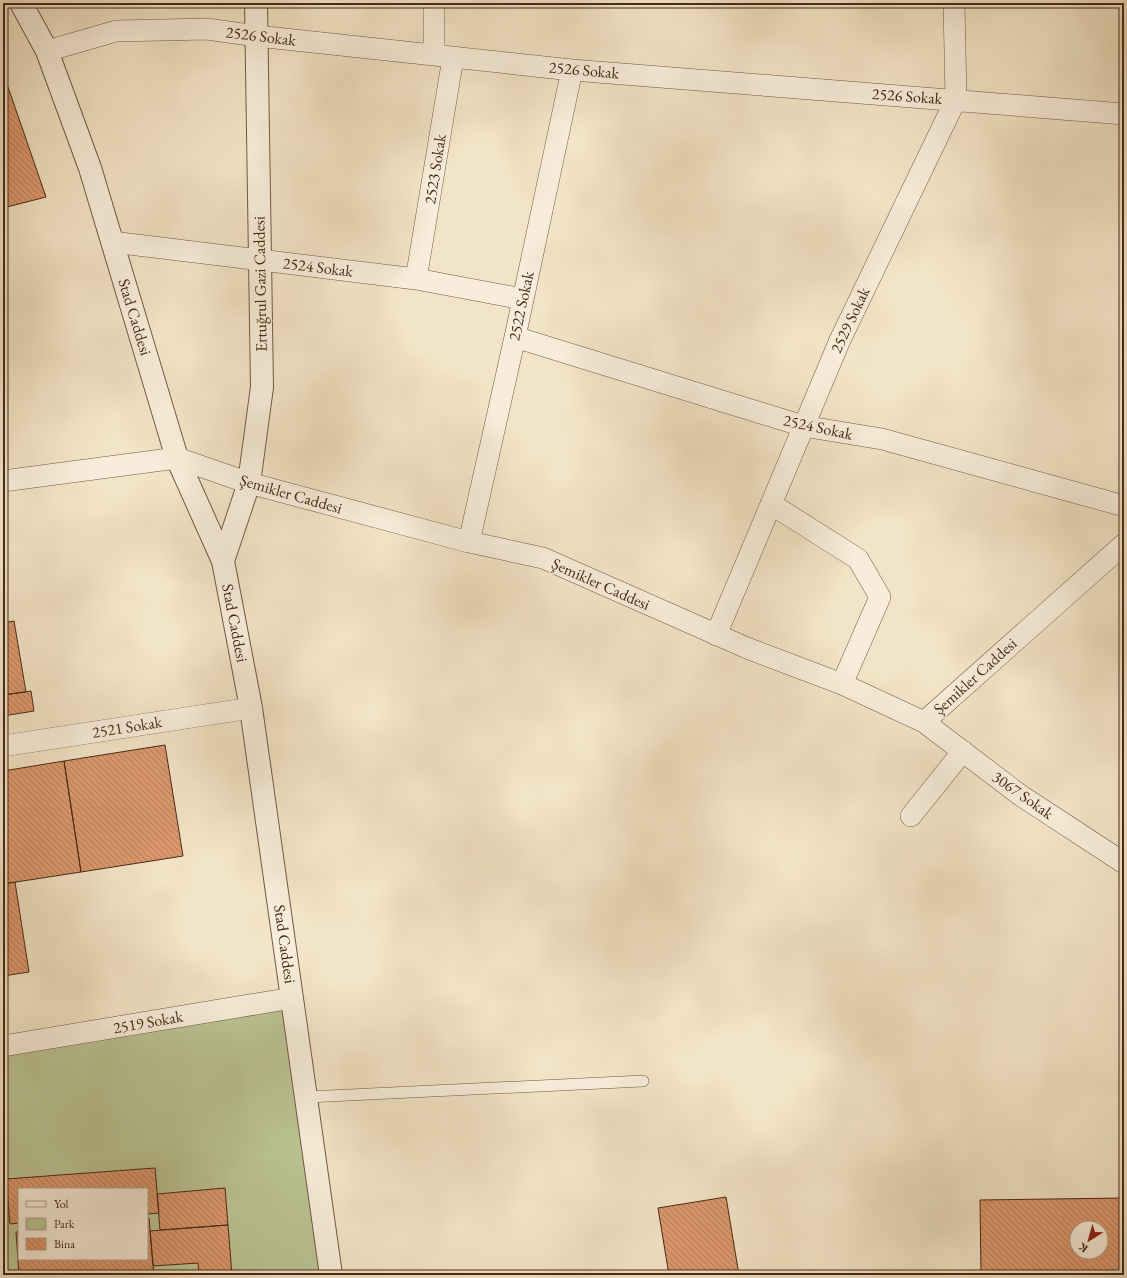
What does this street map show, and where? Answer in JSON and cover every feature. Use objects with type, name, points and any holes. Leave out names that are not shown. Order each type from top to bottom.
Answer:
[{"type":"street","name":"Stad Caddesi","points":[[21,3],[47,51],[90,168],[177,458],[223,560],[251,708],[331,1275]]},
{"type":"street","name":"Ertuğrul Gazi Caddesi","points":[[223,560],[249,483],[262,387],[256,3]]},
{"type":"street","name":"2523 Sokak","points":[[416,279],[444,56],[434,3]]},
{"type":"street","name":"2529 Sokak","points":[[716,634],[840,340],[956,99],[954,3]]},
{"type":"street","name":"2526 Sokak","points":[[47,51],[116,31],[207,29],[257,36],[572,70],[956,99],[1124,114]]},
{"type":"street","name":"2522 Sokak","points":[[469,542],[515,337],[572,70]]},
{"type":"street","name":"2524 Sokak","points":[[112,242],[416,279],[523,298]]},
{"type":"street","name":"2524 Sokak","points":[[515,337],[803,426],[882,439],[1124,506]]},
{"type":"street","name":"Şemikler Caddesi","points":[[3,481],[177,458],[249,483],[469,542],[543,558],[747,648],[842,684],[924,722],[1124,544]]},
{"type":"street","points":[[771,504],[858,559],[880,597],[842,684]]},
{"type":"street","name":"2521 Sokak","points":[[3,746],[251,708]]},
{"type":"street","name":"3067 Sokak","points":[[924,722],[1020,795],[1124,863]]},
{"type":"street","points":[[910,816],[963,751]]},
{"type":"street","name":"2519 Sokak","points":[[3,1046],[292,998]]},
{"type":"lane","points":[[307,1097],[643,1081]]},
{"type":"green space","points":[[292,998],[323,1275],[3,1275],[3,1048]]},
{"type":"building","points":[[8,87],[46,197],[3,208],[3,88]]},
{"type":"building","points":[[14,621],[26,692],[3,695],[3,623]]},
{"type":"building","points":[[31,691],[34,711],[3,716],[3,695]]},
{"type":"building","points":[[165,745],[183,856],[81,872],[64,761]]},
{"type":"building","points":[[64,761],[81,872],[3,884],[3,771]]},
{"type":"building","points":[[15,882],[29,972],[3,976],[3,884]]},
{"type":"building","points":[[155,1168],[159,1213],[148,1214],[148,1188],[18,1188],[18,1223],[10,1224],[6,1179]]},
{"type":"building","points":[[225,1188],[228,1225],[160,1230],[157,1194]]},
{"type":"building","points":[[726,1197],[739,1275],[669,1275],[658,1208]]},
{"type":"building","points":[[1124,1198],[1124,1275],[981,1275],[980,1200]]},
{"type":"building","points":[[149,1218],[154,1275],[19,1275],[16,1232],[18,1232],[18,1260],[148,1260]]},
{"type":"building","points":[[228,1225],[232,1275],[199,1275],[198,1263],[153,1266],[150,1231]]}]
